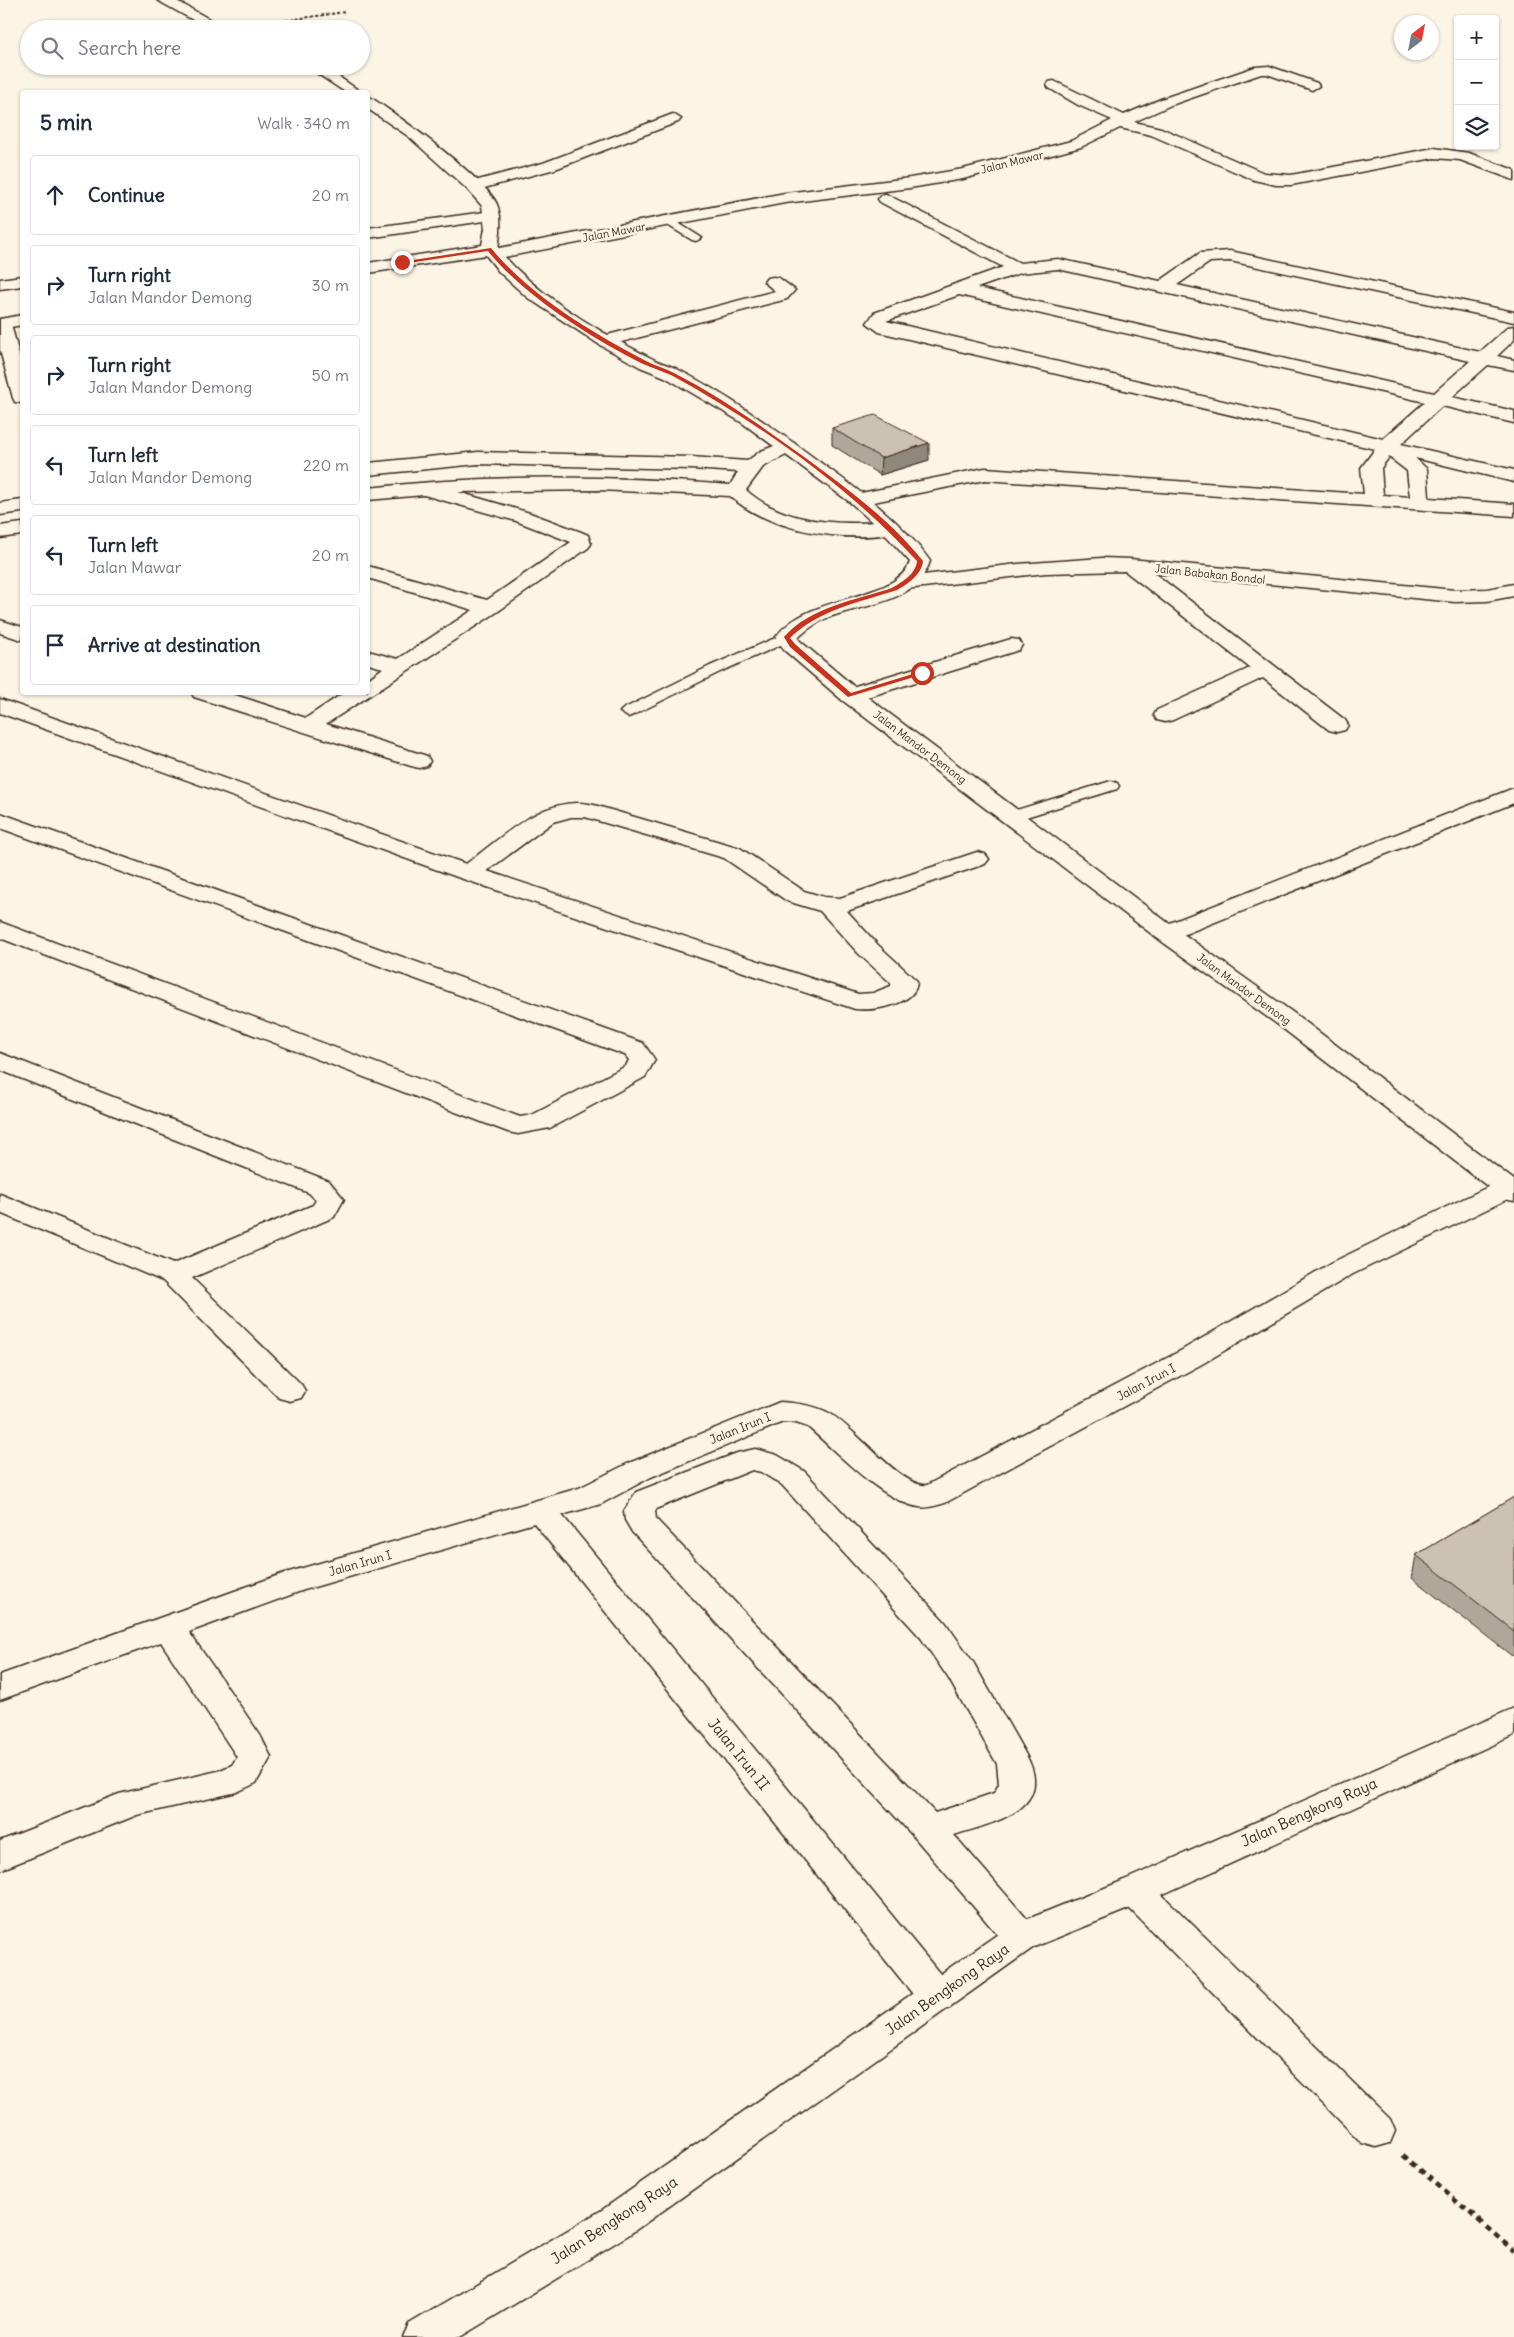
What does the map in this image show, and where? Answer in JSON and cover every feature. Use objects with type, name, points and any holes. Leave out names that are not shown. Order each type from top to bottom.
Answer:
[{"type":"street","points":[[164,0],[203,20]]},
{"type":"street","name":"Jalan Mawar","points":[[370,268],[492,252],[785,198],[910,184],[963,174],[1076,144],[1121,121],[1166,102],[1260,70],[1269,70],[1312,86]]},
{"type":"street","points":[[327,75],[351,90]]},
{"type":"street","points":[[1054,85],[1121,121],[1156,131],[1260,177],[1292,180],[1425,153],[1463,156],[1514,175]]},
{"type":"street","points":[[370,103],[413,133],[473,186],[490,205],[493,228],[492,252],[505,268],[534,294],[606,341],[646,363],[671,373],[748,418],[858,499],[890,528],[920,561],[916,573],[906,583],[880,595],[817,615],[798,627],[787,637]]},
{"type":"street","points":[[473,186],[549,166],[673,119]]},
{"type":"street","points":[[886,199],[1017,268]]},
{"type":"street","points":[[370,233],[492,216]]},
{"type":"street","points":[[1163,287],[1206,257],[1230,256],[1514,317]]},
{"type":"street","points":[[1514,365],[1058,264],[1017,268],[880,317],[876,323],[885,328],[1514,476]]},
{"type":"street","points":[[0,284],[20,281]]},
{"type":"street","points":[[606,341],[781,295],[786,290],[774,282]]},
{"type":"street","points":[[956,290],[1514,417]]},
{"type":"street","points":[[20,320],[1,324],[20,391]]},
{"type":"street","points":[[1374,501],[1370,468],[1387,446],[1514,331]]},
{"type":"street","points":[[1387,446],[1417,469],[1420,504]]},
{"type":"street","points":[[736,491],[750,467],[761,458],[786,447]]},
{"type":"street","points":[[370,469],[478,458],[691,463],[750,467]]},
{"type":"street","points":[[684,486],[691,463]]},
{"type":"street","points":[[858,499],[985,474],[1514,510]]},
{"type":"street","points":[[370,494],[483,484],[684,486],[736,491],[744,501],[766,513],[799,524],[859,530],[890,528]]},
{"type":"street","points":[[370,687],[490,608],[581,544],[581,539],[523,517],[421,488]]},
{"type":"street","points":[[874,514],[992,490],[1514,526]]},
{"type":"street","points":[[0,509],[20,506]]},
{"type":"street","points":[[0,532],[20,530]]},
{"type":"street","name":"Jalan Babakan Bondol","points":[[906,583],[1057,566],[1095,564],[1130,565],[1454,596],[1488,595],[1514,590]]},
{"type":"street","points":[[1130,565],[1337,725]]},
{"type":"street","points":[[370,573],[490,608]]},
{"type":"street","points":[[0,626],[20,633]]},
{"type":"street","name":"Jalan Mandor Demong","points":[[787,637],[792,646],[850,695],[1166,932],[1286,1019],[1511,1190]]},
{"type":"street","points":[[850,695],[1011,645]]},
{"type":"street","points":[[370,658],[401,667]]},
{"type":"street","points":[[1164,715],[1265,669]]},
{"type":"street","points":[[211,695],[419,761]]},
{"type":"street","points":[[307,727],[356,695]]},
{"type":"street","points":[[0,706],[469,873],[854,1001],[868,1003],[878,1001],[904,989],[904,981],[868,950],[829,906]]},
{"type":"street","points":[[1166,932],[1514,796]]},
{"type":"street","points":[[469,873],[545,817],[570,810],[586,810],[732,853],[751,864],[789,895],[803,901],[829,906],[842,905],[977,859]]},
{"type":"street","points":[[0,820],[634,1049],[642,1060],[636,1071],[540,1122],[518,1126],[0,929]]},
{"type":"street","points":[[0,1061],[319,1187],[330,1199],[324,1210],[172,1275]]},
{"type":"street","name":"Jalan Irun I","points":[[0,1688],[293,1582],[590,1496],[640,1470],[780,1412],[799,1413],[819,1420],[893,1484],[910,1494],[920,1497],[934,1495],[1192,1357],[1343,1268],[1511,1190]]},
{"type":"street","points":[[0,1203],[172,1275],[290,1391]]},
{"type":"street","points":[[928,1828],[1005,1804],[1014,1792],[1019,1778],[1014,1764],[961,1671],[933,1630],[793,1478],[769,1462],[759,1459],[748,1460],[647,1500],[640,1509],[638,1516],[643,1524],[928,1828],[1020,1936]]},
{"type":"street","name":"Jalan Irun II","points":[[541,1511],[936,1997]]},
{"type":"street","points":[[0,1856],[131,1802],[225,1783],[244,1774],[254,1757],[251,1750],[168,1627]]},
{"type":"street","name":"Jalan Bengkong Raya","points":[[424,2337],[616,2222],[1020,1936],[1135,1892],[1514,1721]]},
{"type":"street","points":[[1135,1892],[1376,2132]]},
{"type":"lane","points":[[668,221],[696,238]]},
{"type":"lane","points":[[628,712],[707,672],[787,637]]},
{"type":"lane","points":[[1013,816],[1111,786]]},
{"type":"path","points":[[288,20],[345,12]]},
{"type":"path","points":[[1376,2132],[1514,2252]]},
{"type":"building","points":[[875,415],[929,443],[881,458],[832,428]]},
{"type":"building","points":[[1514,1497],[1514,1631],[1416,1555]]},
{"type":"route","points":[[402,262],[490,249],[505,268],[534,294],[606,341],[646,363],[671,373],[748,418],[858,499],[890,528],[920,561],[920,567],[906,583],[880,595],[836,607],[817,615],[798,627],[787,637],[792,646],[850,695],[922,673]]}]
